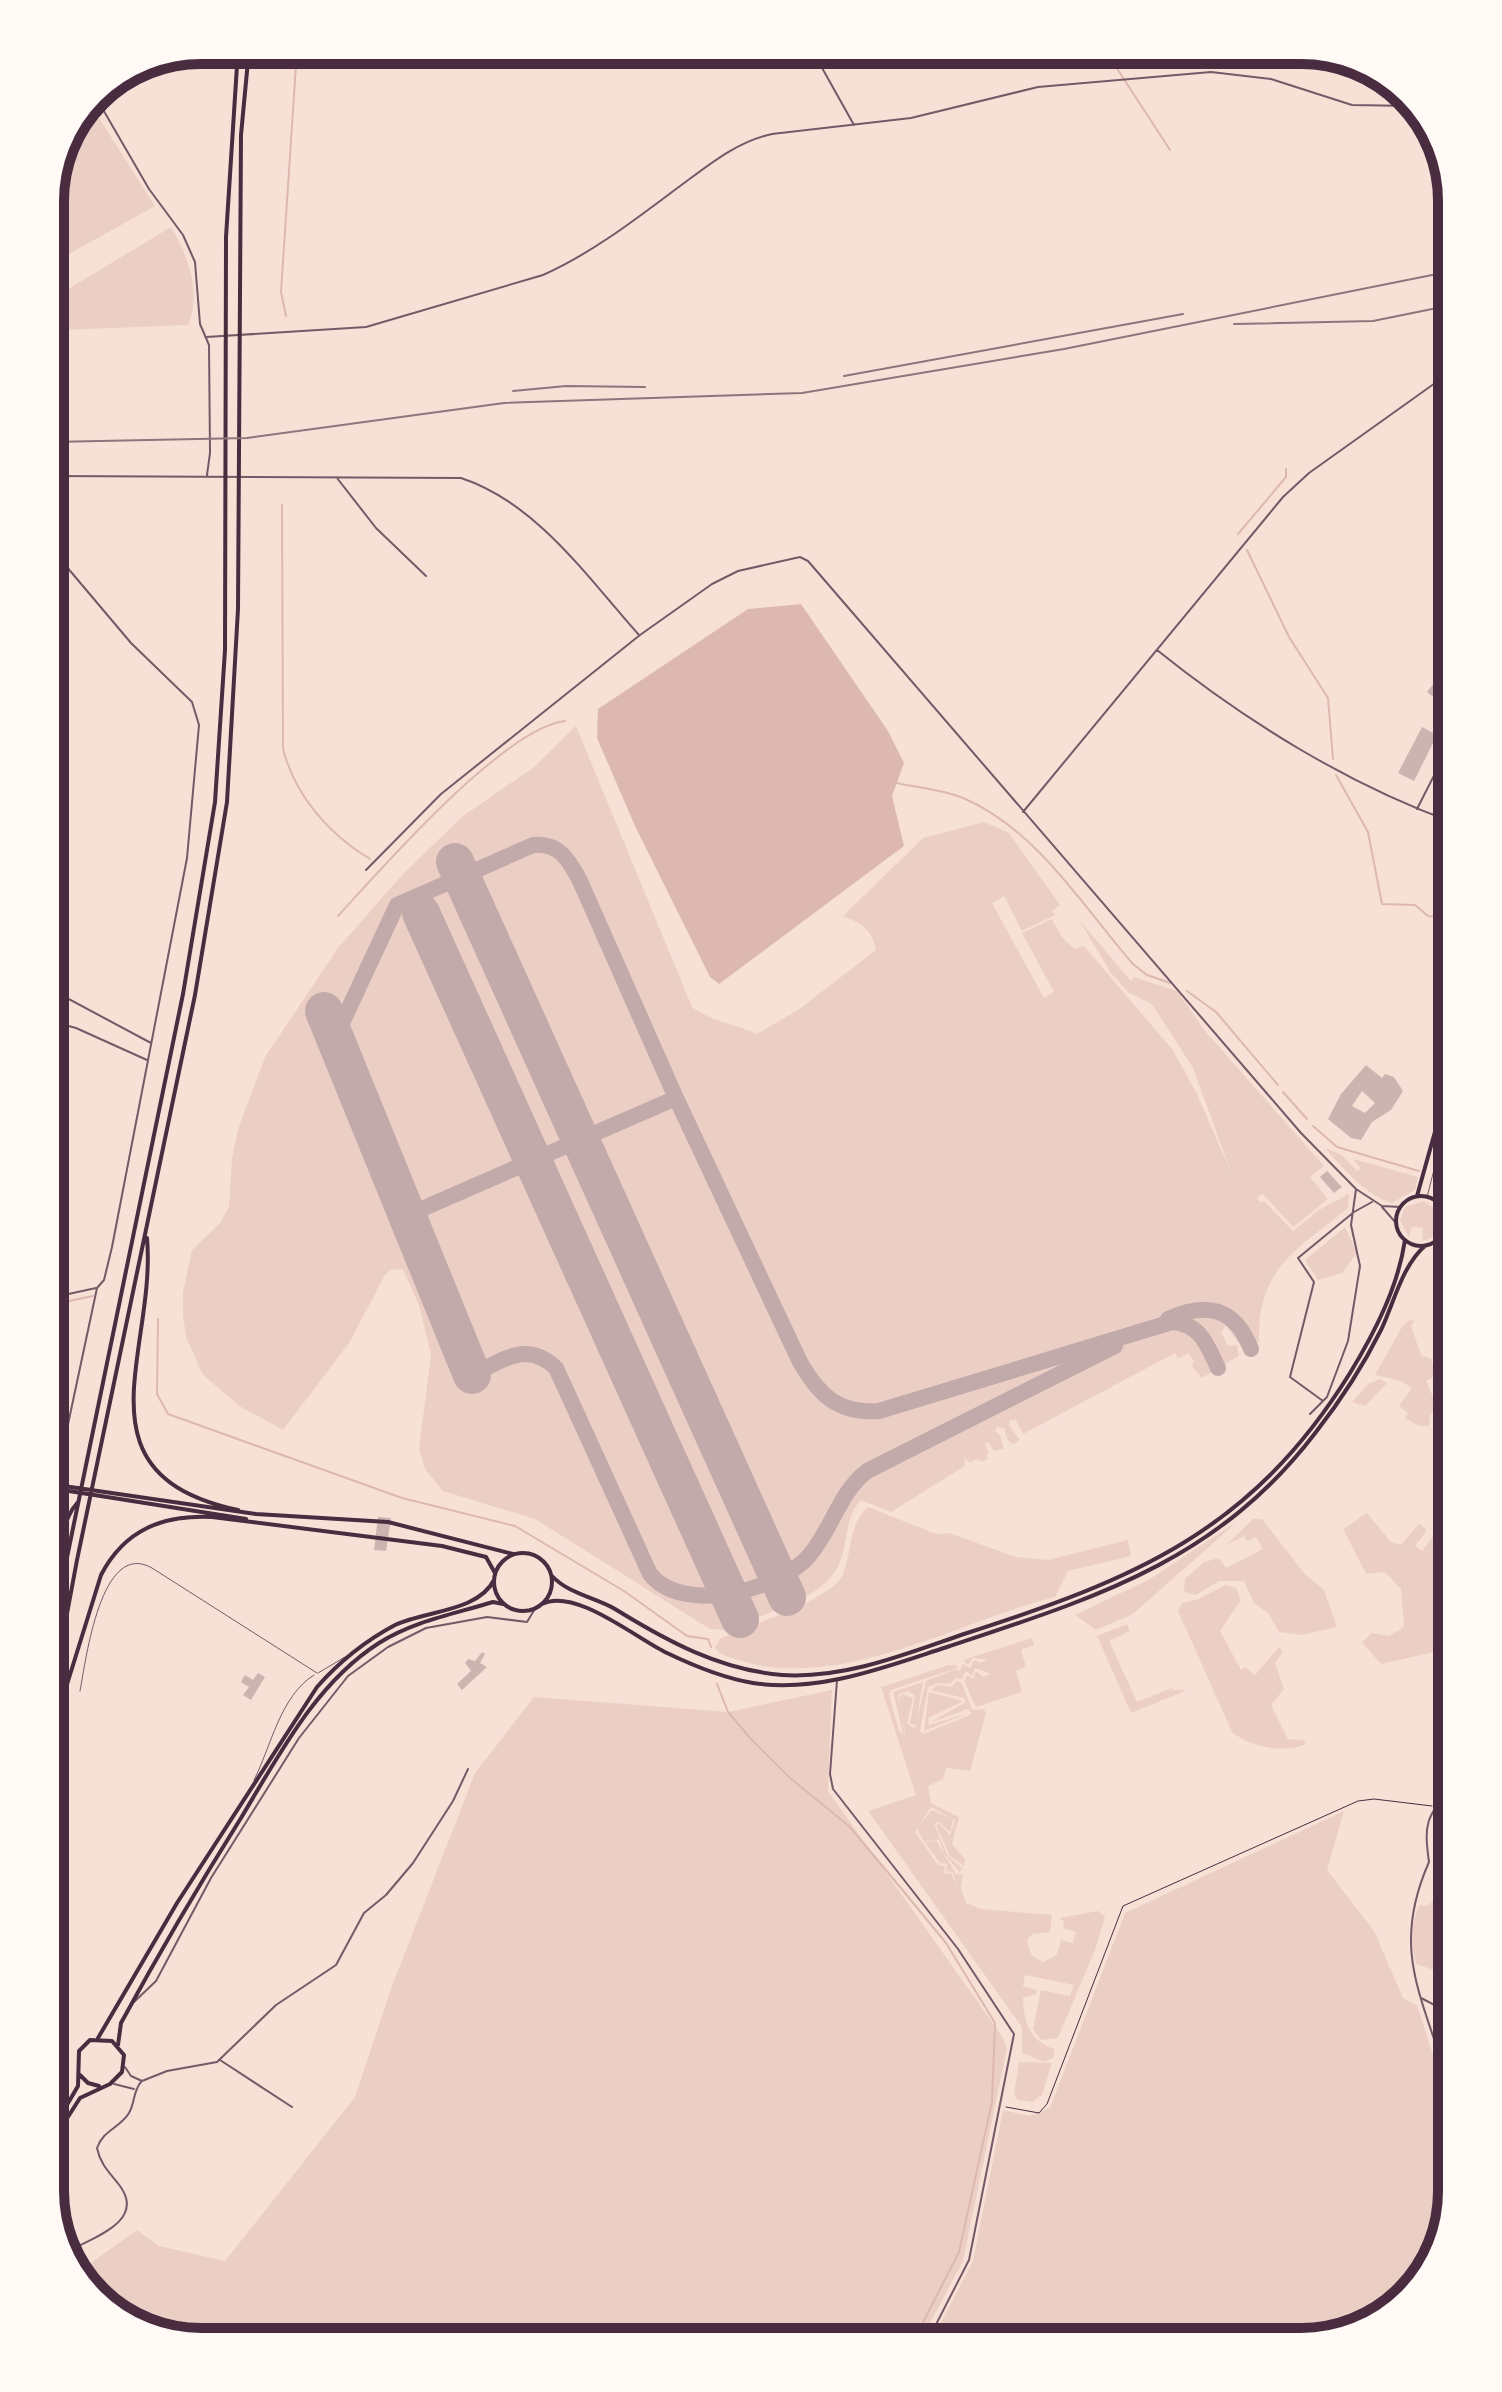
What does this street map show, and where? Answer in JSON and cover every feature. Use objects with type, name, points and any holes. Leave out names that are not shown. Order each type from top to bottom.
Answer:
[{"type":"main road","points":[[64,1574],[209,850],[225,676],[225,328],[230,136],[236,64]]},
{"type":"main road","points":[[64,1630],[195,995],[227,802],[236,685],[241,135],[248,64]]},
{"type":"main road","points":[[1417,1196],[1438,1121]]},
{"type":"main road","points":[[64,1488],[230,1512],[388,1522],[513,1554],[537,1556],[552,1576],[568,1589],[600,1601],[689,1651],[734,1666],[787,1675],[822,1674],[871,1664],[1098,1589],[1140,1569],[1194,1537],[1250,1494],[1288,1457],[1334,1398],[1359,1358],[1398,1274],[1405,1240],[1396,1223],[1400,1207],[1417,1196],[1437,1202],[1438,1198]]},
{"type":"main road","points":[[146,1233],[148,1254],[133,1393],[135,1424],[143,1450],[163,1478],[189,1495],[235,1509],[284,1515]]},
{"type":"main road","points":[[1405,1240],[1426,1245]]},
{"type":"main road","points":[[64,2123],[80,2098],[108,2085],[124,2066],[124,2055],[118,2045],[121,2023],[251,1801],[330,1684],[372,1648],[408,1628],[493,1602],[519,1611],[554,1600],[582,1606],[666,1652],[739,1680],[780,1685],[837,1679],[923,1655],[1094,1597],[1152,1571],[1213,1532],[1283,1472],[1332,1411],[1367,1356],[1415,1256],[1426,1245],[1437,1240]]},
{"type":"main road","points":[[124,1497],[284,1526]]},
{"type":"main road","points":[[64,1532],[71,1510],[80,1499]]},
{"type":"main road","points":[[64,1694],[101,1575],[114,1552],[129,1537],[154,1523],[180,1517],[284,1526],[466,1550],[489,1558],[495,1573]]},
{"type":"main road","points":[[503,1604],[496,1593],[495,1573],[500,1563],[513,1554]]},
{"type":"main road","points":[[542,1604],[550,1591],[552,1576]]},
{"type":"main road","points":[[64,2111],[77,2089],[79,2051],[98,2038],[305,1703],[354,1652],[412,1618],[474,1600],[487,1592],[494,1580]]},
{"type":"main road","points":[[98,2038],[118,2045]]},
{"type":"main road","points":[[79,2074],[88,2083],[108,2085]]},
{"type":"street","points":[[820,64],[854,126]]},
{"type":"street","points":[[206,337],[366,327],[543,275],[580,256],[753,138],[911,118],[1038,87],[1232,72],[1271,79],[1352,105],[1399,106]]},
{"type":"street","points":[[102,107],[149,189],[188,245],[195,262],[200,324],[210,359],[210,453],[207,476]]},
{"type":"street","points":[[1022,813],[1283,497],[1309,473],[1438,381]]},
{"type":"street","points":[[64,476],[461,478],[480,484],[532,516],[640,635]]},
{"type":"street","points":[[337,477],[376,528],[426,576]]},
{"type":"street","points":[[366,870],[441,794],[640,635],[712,584],[738,571],[800,557],[808,561],[1022,813],[1088,882],[1271,1099],[1356,1189],[1382,1206],[1400,1207]]},
{"type":"street","points":[[64,564],[131,643],[192,702],[199,725],[187,858],[109,1263],[97,1288],[64,1443]]},
{"type":"street","points":[[1156,649],[1278,734],[1417,809],[1438,817]]},
{"type":"street","points":[[1417,809],[1438,768]]},
{"type":"street","points":[[64,996],[151,1043]]},
{"type":"street","points":[[64,1025],[148,1061]]},
{"type":"street","points":[[1310,1414],[1323,1401],[1346,1350],[1360,1266],[1351,1225],[1356,1189]]},
{"type":"street","points":[[1323,1401],[1290,1377],[1314,1282],[1298,1258],[1354,1212],[1373,1202]]},
{"type":"street","points":[[1382,1206],[1396,1223]]},
{"type":"street","points":[[64,1295],[97,1288]]},
{"type":"street","points":[[129,2009],[156,1981],[236,1837],[312,1719],[348,1676],[388,1647],[426,1628],[487,1617],[525,1623],[533,1618],[536,1607]]},
{"type":"street","points":[[837,1679],[830,1774],[833,1789],[958,1949],[1014,2034],[969,2260],[934,2328]]},
{"type":"street","points":[[76,2247],[113,2229],[124,2216],[125,2194],[103,2164],[97,2148],[104,2135],[128,2115],[135,2088],[142,2081],[167,2071],[220,2060],[276,2005],[339,1962],[366,1910],[386,1895],[407,1871],[453,1801],[468,1769]]},
{"type":"street","points":[[1438,1804],[1424,1839],[1429,1862],[1414,1897],[1410,1928],[1412,1957],[1421,1998],[1438,2050]]},
{"type":"street","points":[[1434,1809],[1438,1810]]},
{"type":"street","points":[[1421,1998],[1438,2007]]},
{"type":"street","points":[[220,2060],[292,2107]]},
{"type":"street","points":[[124,2066],[131,2076],[142,2081]]},
{"type":"street","points":[[108,2085],[135,2088]]},
{"type":"lane","points":[[1427,1197],[1438,1154]]},
{"type":"lane","points":[[80,1691],[107,1585],[120,1567],[132,1562],[152,1568],[292,1660],[317,1673]]},
{"type":"lane","points":[[244,1798],[280,1721],[301,1686],[354,1652]]},
{"type":"path","points":[[999,2106],[1035,2113],[1042,2111],[1047,2104],[1123,1906],[1358,1801],[1374,1799],[1434,1809]]},
{"type":"shaded area","points":[[96,114],[155,206],[69,254],[64,244],[67,175],[74,149]]},
{"type":"shaded area","points":[[171,227],[188,262],[194,300],[188,325],[64,330],[64,292]]},
{"type":"shaded area","points":[[801,604],[888,731],[904,763],[892,796],[904,846],[719,984],[710,977],[635,826],[597,738],[598,709],[748,609]]},
{"type":"shaded area","points":[[576,726],[692,1007],[757,1034],[798,1010],[876,950],[865,928],[843,916],[923,838],[984,822],[1009,833],[1060,905],[1052,911],[1055,915],[1022,931],[1004,896],[992,903],[1044,998],[1054,992],[1022,933],[1052,919],[1061,936],[1074,949],[1084,946],[1172,1049],[1196,1092],[1231,1172],[1193,1068],[1152,1004],[1129,993],[1111,973],[1079,920],[1131,981],[1134,977],[1177,991],[1206,1032],[1324,1166],[1310,1177],[1328,1199],[1293,1227],[1263,1194],[1257,1198],[1261,1203],[1264,1201],[1293,1231],[1319,1210],[1349,1194],[1348,1208],[1296,1250],[1273,1278],[1260,1317],[1259,1342],[1243,1349],[1226,1326],[1221,1332],[1228,1346],[1237,1345],[1239,1356],[1202,1378],[1191,1365],[1194,1362],[1189,1353],[1178,1359],[1175,1353],[1023,1434],[1016,1420],[1010,1420],[1009,1425],[1020,1440],[1013,1444],[1008,1441],[1004,1428],[997,1427],[995,1431],[1000,1435],[1004,1449],[994,1451],[988,1442],[985,1444],[988,1459],[970,1463],[964,1457],[965,1466],[891,1512],[861,1500],[849,1523],[839,1564],[820,1588],[789,1605],[723,1630],[710,1629],[535,1519],[443,1491],[425,1469],[419,1448],[431,1355],[419,1305],[403,1269],[390,1270],[385,1275],[349,1343],[283,1430],[241,1407],[203,1375],[186,1337],[183,1292],[192,1250],[220,1223],[229,1207],[232,1159],[238,1129],[265,1057],[338,948],[403,874],[463,816],[534,767]]},
{"type":"shaded area","points":[[1325,1148],[1342,1155],[1357,1171],[1361,1169],[1353,1159],[1418,1177],[1415,1190],[1392,1203],[1382,1199],[1356,1180]]},
{"type":"shaded area","points":[[1424,1201],[1438,1211],[1438,1231],[1422,1241],[1423,1228],[1412,1227],[1409,1238],[1400,1220],[1405,1207]]},
{"type":"shaded area","points":[[1345,1227],[1357,1253],[1342,1273],[1318,1280],[1305,1260]]},
{"type":"shaded area","points":[[1410,1320],[1415,1321],[1411,1326],[1421,1355],[1431,1359],[1437,1375],[1426,1381],[1433,1397],[1438,1395],[1438,1404],[1430,1415],[1429,1426],[1419,1426],[1405,1418],[1408,1413],[1399,1406],[1412,1388],[1401,1381],[1375,1375],[1403,1325]]},
{"type":"shaded area","points":[[1380,1379],[1387,1383],[1365,1406],[1352,1402],[1368,1384]]},
{"type":"shaded area","points":[[868,1507],[936,1534],[949,1533],[1016,1557],[1048,1560],[1128,1540],[1131,1556],[1068,1571],[1055,1597],[859,1660],[819,1667],[780,1668],[727,1657],[715,1648],[720,1639],[787,1612],[834,1585],[842,1576],[853,1531]]},
{"type":"shaded area","points":[[1367,1513],[1391,1542],[1401,1545],[1419,1524],[1427,1530],[1415,1546],[1422,1551],[1438,1530],[1438,1651],[1381,1664],[1362,1642],[1372,1633],[1389,1636],[1404,1627],[1401,1589],[1385,1572],[1366,1574],[1343,1529]]},
{"type":"shaded area","points":[[1253,1519],[1262,1519],[1304,1573],[1324,1590],[1337,1627],[1302,1635],[1279,1632],[1268,1613],[1254,1603],[1244,1581],[1219,1581],[1196,1595],[1184,1592],[1185,1579],[1204,1562],[1219,1558],[1226,1568],[1263,1549],[1256,1537],[1247,1541],[1244,1536],[1226,1545]]},
{"type":"shaded area","points":[[1238,1521],[1133,1614],[1096,1630],[1075,1615],[1150,1579]]},
{"type":"shaded area","points":[[1225,1585],[1236,1588],[1241,1600],[1220,1631],[1241,1670],[1245,1667],[1255,1675],[1279,1647],[1283,1652],[1275,1663],[1284,1689],[1271,1705],[1288,1739],[1307,1741],[1304,1745],[1267,1747],[1232,1732],[1178,1611],[1182,1603],[1199,1599]]},
{"type":"shaded area","points":[[1127,1624],[1130,1631],[1109,1641],[1137,1702],[1177,1686],[1171,1690],[1187,1690],[1131,1713],[1097,1636]]},
{"type":"shaded area","points":[[1032,1638],[1034,1645],[1021,1650],[1026,1667],[1016,1671],[1022,1692],[976,1707],[964,1681],[967,1675],[973,1679],[976,1671],[983,1677],[991,1674],[975,1668],[972,1676],[966,1671],[962,1679],[928,1687],[920,1731],[924,1734],[972,1714],[968,1709],[929,1723],[966,1702],[964,1698],[931,1690],[938,1685],[951,1687],[957,1681],[962,1683],[972,1710],[984,1709],[986,1713],[970,1771],[946,1768],[943,1779],[928,1786],[931,1803],[959,1817],[952,1844],[965,1859],[961,1888],[966,1903],[981,1909],[1052,1915],[1050,1932],[1032,1934],[1027,1941],[1031,1955],[1043,1962],[1057,1955],[1061,1940],[1073,1943],[1076,1932],[1063,1928],[1064,1921],[1059,1918],[1098,1911],[1105,1917],[1095,1950],[1058,2038],[1041,2040],[1033,2029],[1041,1990],[1070,1996],[1074,1985],[1025,1975],[1023,1986],[1037,1990],[1036,1994],[1023,1998],[1027,2023],[1033,2036],[1054,2049],[1054,2057],[1045,2062],[1022,2053],[1022,2027],[868,1811],[916,1795],[881,1687],[956,1665],[957,1668],[891,1690],[889,1694],[899,1731],[905,1735],[899,1698],[902,1694],[913,1698],[907,1724],[915,1728],[926,1681],[955,1669],[960,1671],[963,1664],[970,1668],[974,1660],[980,1663],[988,1660],[973,1658],[968,1665],[963,1660]],"holes":[[[931,1807],[955,1820],[950,1835],[939,1824],[936,1825],[950,1856],[964,1866],[962,1875],[956,1874],[936,1840],[925,1843],[940,1863],[947,1864],[946,1871],[953,1872],[957,1888],[952,1874],[944,1873],[945,1866],[938,1865],[915,1832]]]},
{"type":"shaded area","points":[[923,1682],[916,1725],[910,1723],[915,1696],[908,1691],[898,1695],[903,1733],[893,1692]]},
{"type":"shaded area","points":[[832,1690],[828,1791],[1002,2036],[1007,2048],[963,2261],[927,2328],[192,2328],[157,2321],[141,2314],[125,2305],[98,2281],[86,2266],[137,2230],[159,2246],[225,2261],[355,2097],[392,1986],[475,1773],[534,1697],[728,1712]]},
{"type":"shaded area","points":[[929,1692],[963,1701],[928,1718],[929,1725],[969,1713],[924,1731]]},
{"type":"shaded area","points":[[932,1810],[953,1819],[950,1832],[939,1822],[934,1824],[948,1856],[962,1868],[960,1873],[944,1853],[939,1839],[924,1842],[917,1828]]},
{"type":"shaded area","points":[[1344,1811],[1327,1870],[1374,1931],[1403,1998],[1417,2005],[1438,2071],[1438,2191],[1433,2226],[1415,2267],[1377,2305],[1345,2321],[1301,2328],[938,2328],[973,2261],[1003,2110],[1029,2116],[1050,2108],[1125,1913]]},
{"type":"shaded area","points":[[1438,1897],[1438,1971],[1416,1964],[1412,1942],[1414,1918],[1420,1905],[1427,1906]]},
{"type":"shaded area","points":[[1019,2062],[1052,2063],[1042,2095],[1032,2102],[1018,2100],[1014,2094]]},
{"type":"building","points":[[1438,678],[1438,701],[1427,692]]},
{"type":"building","points":[[1422,727],[1437,735],[1414,781],[1398,773]]},
{"type":"building","points":[[1366,1065],[1382,1078],[1385,1074],[1394,1077],[1403,1091],[1391,1110],[1372,1122],[1361,1140],[1351,1138],[1328,1119],[1341,1094]],"holes":[[[1362,1091],[1375,1103],[1365,1113],[1352,1106]]]},
{"type":"building","points":[[1327,1171],[1342,1187],[1334,1193],[1320,1177]]},
{"type":"building","points":[[378,1517],[391,1518],[386,1551],[374,1550]]},
{"type":"building","points":[[482,1652],[485,1654],[480,1663],[487,1667],[462,1690],[457,1684],[471,1671],[465,1663],[468,1659],[475,1661]]},
{"type":"building","points":[[258,1673],[265,1677],[251,1700],[243,1695],[249,1687],[241,1682],[245,1675],[253,1680]]},
{"type":"waterway","points":[[286,316],[281,292],[296,64]]},
{"type":"waterway","points":[[1114,64],[1170,150]]},
{"type":"waterway","points":[[1238,534],[1286,477],[1286,469]]},
{"type":"waterway","points":[[282,505],[283,749],[296,782],[315,812],[340,838],[370,859]]},
{"type":"waterway","points":[[1247,550],[1289,637],[1328,698],[1333,759]]},
{"type":"waterway","points":[[338,916],[413,835],[478,773],[540,729],[565,721]]},
{"type":"waterway","points":[[1336,775],[1368,832],[1382,904],[1415,905],[1428,916],[1438,917]]},
{"type":"waterway","points":[[897,783],[963,798],[1013,829],[1056,870],[1133,964],[1147,975],[1170,983]]},
{"type":"waterway","points":[[1187,991],[1216,1012],[1278,1085]]},
{"type":"waterway","points":[[1283,1092],[1307,1119]]},
{"type":"waterway","points":[[1313,1126],[1337,1147],[1419,1171]]},
{"type":"waterway","points":[[64,1302],[93,1296]]},
{"type":"waterway","points":[[158,1319],[157,1394],[168,1414],[402,1498],[515,1526],[624,1591],[687,1636],[708,1639],[711,1647]]},
{"type":"waterway","points":[[717,1684],[728,1712],[750,1738],[790,1778],[849,1826],[905,1893],[946,1943],[995,2023],[992,2102],[959,2252],[920,2328]]},
{"type":"taxiway","points":[[335,1038],[397,905],[533,845],[550,846],[562,854],[580,881],[676,1098],[800,1362],[831,1400],[852,1409],[879,1411],[1172,1322],[1196,1331],[1218,1368]]},
{"type":"taxiway","points":[[408,1215],[676,1098]]},
{"type":"taxiway","points":[[1168,1319],[1195,1310],[1218,1312],[1237,1324],[1251,1349]]},
{"type":"taxiway","points":[[472,1375],[515,1355],[525,1354],[535,1355],[556,1368],[650,1574],[665,1586],[706,1596],[753,1588],[794,1569],[808,1557],[849,1490],[867,1471],[1115,1346]]},
{"type":"runway","points":[[455,862],[787,1597]]},
{"type":"runway","points":[[421,913],[740,1619]]},
{"type":"runway","points":[[324,1011],[472,1375]]},
{"type":"railway","points":[[64,442],[247,438],[504,403],[802,393],[1064,349],[1438,274]]},
{"type":"railway","points":[[1234,324],[1373,321],[1438,308]]},
{"type":"railway","points":[[844,376],[1183,314]]},
{"type":"railway","points":[[513,391],[566,386],[645,387]]}]
